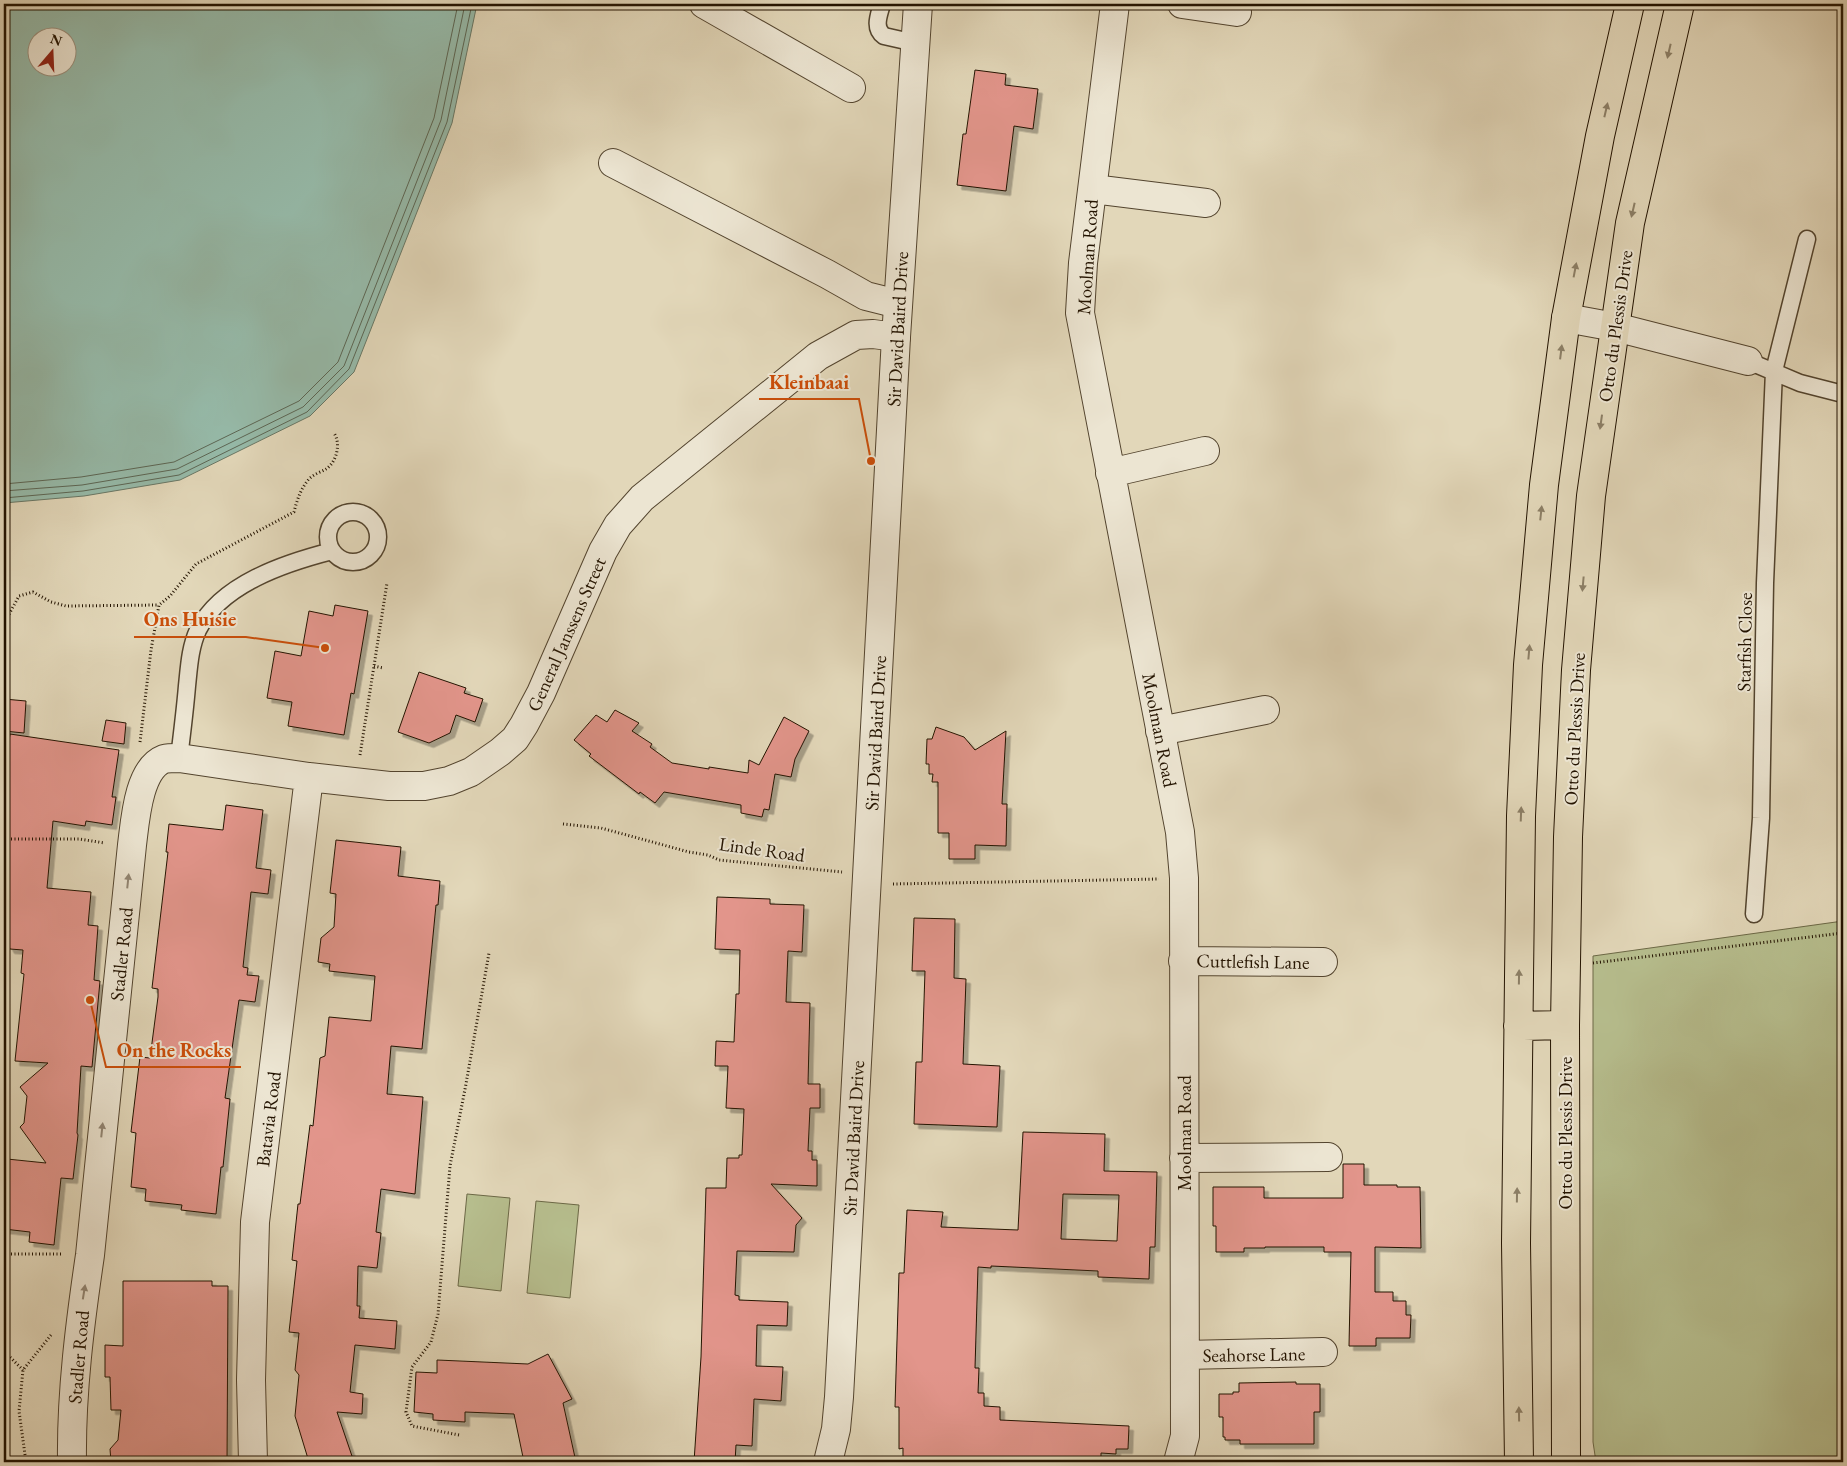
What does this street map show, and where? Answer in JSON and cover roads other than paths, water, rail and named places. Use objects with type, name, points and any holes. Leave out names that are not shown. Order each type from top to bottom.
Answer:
[{"type":"main road","points":[[1519,1462],[1516,1244],[1518,1026],[1521,816],[1529,655],[1544,485],[1566,318],[1600,136],[1630,4]]},
{"type":"main road","name":"Otto du Plessis Drive","points":[[1566,1462],[1565,1025],[1568,837],[1576,670],[1591,496],[1630,223],[1680,4]]},
{"type":"main road","points":[[1518,1026],[1565,1025]]},
{"type":"street","points":[[704,4],[851,88]]},
{"type":"street","name":"Sir David Baird Drive","points":[[828,1462],[836,1429],[839,1397],[896,337],[918,4]]},
{"type":"street","name":"Moolman Road","points":[[1115,4],[1083,263],[1080,313],[1180,832],[1184,878],[1185,1436],[1178,1462]]},
{"type":"street","points":[[1182,4],[1237,12]]},
{"type":"street","points":[[613,163],[818,269],[866,296],[898,304]]},
{"type":"street","points":[[1093,189],[1206,203]]},
{"type":"street","points":[[1566,318],[1615,327],[1748,361]]},
{"type":"street","name":"General Janssens Street","points":[[179,758],[309,777],[389,786],[424,786],[471,772],[500,752],[515,738],[541,693],[603,551],[618,525],[642,498],[818,356],[856,335],[873,334],[896,337]]},
{"type":"street","points":[[1110,473],[1205,451]]},
{"type":"street","points":[[1160,731],[1265,710]]},
{"type":"street","name":"Stadler Road","points":[[72,1462],[72,1436],[83,1300],[90,1255],[134,831],[141,789],[146,778],[154,766],[164,759],[179,758]]},
{"type":"street","name":"Batavia Road","points":[[253,1462],[251,1380],[256,1222],[309,777]]},
{"type":"street","name":"Cuttlefish Lane","points":[[1183,961],[1323,962]]},
{"type":"street","points":[[1184,1158],[1328,1157]]},
{"type":"street","name":"Seahorse Lane","points":[[1185,1355],[1322,1352]]},
{"type":"lane","points":[[882,4],[877,23],[880,33],[884,36],[915,43]]},
{"type":"lane","name":"Starfish Close","points":[[1754,914],[1761,818],[1765,583],[1774,371],[1807,239]]},
{"type":"lane","points":[[1748,361],[1800,383],[1843,394]]},
{"type":"lane","points":[[179,758],[191,652],[198,631],[208,614],[222,599],[261,575],[296,560],[332,550]]},
{"type":"water","points":[[4,4],[477,4],[452,123],[354,372],[310,416],[180,480],[84,496],[4,503]]},
{"type":"place","name":"Kleinbaai","points":[[871,461]]},
{"type":"place","name":"Ons Huisie","points":[[325,648]]},
{"type":"place","name":"On the Rocks","points":[[90,1000]]}]
